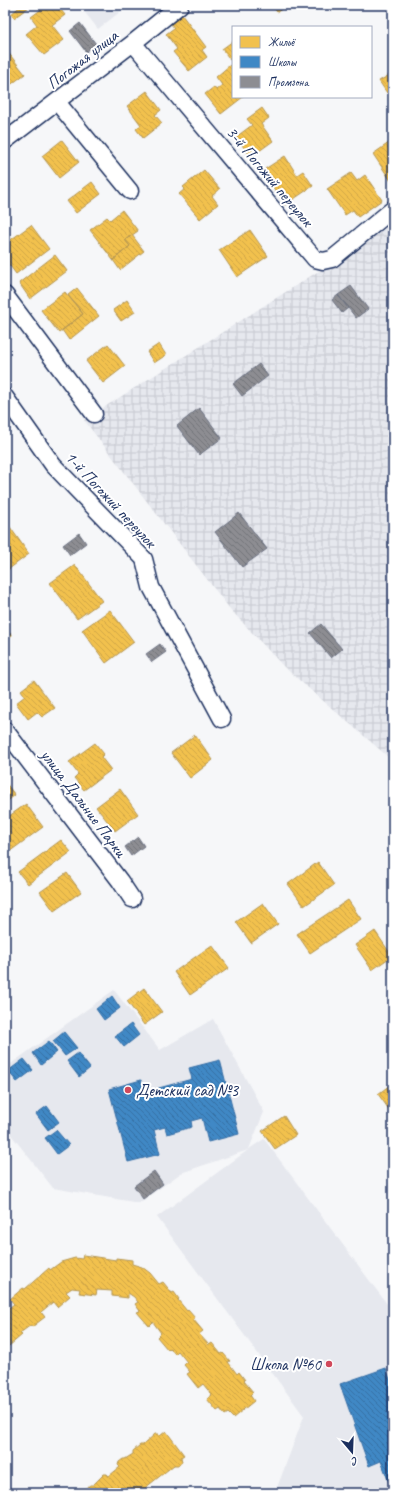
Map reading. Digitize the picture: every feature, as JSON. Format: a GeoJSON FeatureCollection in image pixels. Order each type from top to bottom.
{"type":"FeatureCollection","features":[{"type":"Feature","properties":{"kind":"street","name":"Погожая улица"},"geometry":{"type":"LineString","coordinates":[[5,141],[134,43],[180,5]]}},
{"type":"Feature","properties":{"kind":"street","name":"3-й Погожий переулок"},"geometry":{"type":"LineString","coordinates":[[134,43],[315,259],[323,261],[332,259],[393,209]]}},
{"type":"Feature","properties":{"kind":"street"},"geometry":{"type":"LineString","coordinates":[[57,102],[130,191]]}},
{"type":"Feature","properties":{"kind":"street"},"geometry":{"type":"LineString","coordinates":[[5,295],[94,414]]}},
{"type":"Feature","properties":{"kind":"street","name":"1-й Погожий переулок"},"geometry":{"type":"LineString","coordinates":[[5,397],[53,464],[144,558],[151,587],[222,719]]}},
{"type":"Feature","properties":{"kind":"street","name":"улица Дальние Парки"},"geometry":{"type":"LineString","coordinates":[[5,730],[120,881],[132,899]]}},
{"type":"Feature","properties":{"kind":"shaded area"},"geometry":{"type":"Polygon","coordinates":[[[79,5],[129,5],[98,29],[79,5]]]}},
{"type":"Feature","properties":{"kind":"shaded area"},"geometry":{"type":"Polygon","coordinates":[[[388,227],[393,236],[393,761],[284,667],[230,609],[84,420],[388,227]]]}},
{"type":"Feature","properties":{"kind":"shaded area"},"geometry":{"type":"Polygon","coordinates":[[[114,990],[160,1050],[213,1019],[264,1112],[249,1149],[264,1139],[393,1312],[393,1493],[275,1493],[304,1416],[157,1217],[248,1150],[181,1173],[139,1203],[53,1188],[5,1127],[5,1068],[114,990]]]}},
{"type":"Feature","properties":{"kind":"building: Жильё"},"geometry":{"type":"Polygon","coordinates":[[[22,5],[27,5],[29,7],[14,18],[11,14],[22,5]]]}},
{"type":"Feature","properties":{"kind":"building: Жильё"},"geometry":{"type":"Polygon","coordinates":[[[47,5],[57,5],[65,15],[52,25],[64,40],[44,55],[26,34],[37,25],[31,17],[47,5]]]}},
{"type":"Feature","properties":{"kind":"building: Жильё"},"geometry":{"type":"Polygon","coordinates":[[[272,5],[288,5],[277,12],[272,5]]]}},
{"type":"Feature","properties":{"kind":"building: Жильё"},"geometry":{"type":"Polygon","coordinates":[[[182,15],[206,47],[202,50],[207,57],[189,71],[173,52],[177,49],[166,34],[174,28],[171,24],[182,15]]]}},
{"type":"Feature","properties":{"kind":"building: Жильё"},"geometry":{"type":"Polygon","coordinates":[[[232,42],[232,62],[222,49],[232,42]]]}},
{"type":"Feature","properties":{"kind":"building: Жильё"},"geometry":{"type":"Polygon","coordinates":[[[7,51],[25,74],[5,89],[5,53],[7,51]]]}},
{"type":"Feature","properties":{"kind":"building: Жильё"},"geometry":{"type":"Polygon","coordinates":[[[230,65],[232,68],[232,98],[242,98],[221,114],[205,94],[214,87],[216,90],[222,85],[216,77],[230,65]]]}},
{"type":"Feature","properties":{"kind":"building: Жильё"},"geometry":{"type":"Polygon","coordinates":[[[393,73],[393,90],[387,93],[379,81],[393,73]]]}},
{"type":"Feature","properties":{"kind":"building: Жильё"},"geometry":{"type":"Polygon","coordinates":[[[147,91],[161,110],[155,115],[162,123],[143,138],[136,129],[141,125],[127,106],[147,91]]]}},
{"type":"Feature","properties":{"kind":"building: Жильё"},"geometry":{"type":"Polygon","coordinates":[[[262,108],[269,118],[261,124],[273,141],[251,157],[236,137],[252,125],[247,119],[262,108]]]}},
{"type":"Feature","properties":{"kind":"building: Жильё"},"geometry":{"type":"Polygon","coordinates":[[[62,140],[79,162],[59,178],[42,156],[62,140]]]}},
{"type":"Feature","properties":{"kind":"building: Жильё"},"geometry":{"type":"Polygon","coordinates":[[[393,140],[393,184],[373,154],[393,140]]]}},
{"type":"Feature","properties":{"kind":"building: Жильё"},"geometry":{"type":"Polygon","coordinates":[[[285,156],[297,175],[303,171],[313,186],[285,205],[262,171],[285,156]]]}},
{"type":"Feature","properties":{"kind":"building: Жильё"},"geometry":{"type":"Polygon","coordinates":[[[204,170],[220,189],[212,196],[218,204],[200,219],[179,194],[185,189],[183,187],[204,170]]]}},
{"type":"Feature","properties":{"kind":"building: Жильё"},"geometry":{"type":"Polygon","coordinates":[[[351,173],[357,181],[365,175],[382,200],[358,217],[353,210],[345,215],[327,189],[351,173]]]}},
{"type":"Feature","properties":{"kind":"building: Жильё"},"geometry":{"type":"Polygon","coordinates":[[[92,182],[101,194],[76,213],[67,201],[92,182]]]}},
{"type":"Feature","properties":{"kind":"building: Жильё"},"geometry":{"type":"Polygon","coordinates":[[[122,210],[138,231],[125,240],[130,246],[113,260],[90,230],[107,217],[110,220],[122,210]]]}},
{"type":"Feature","properties":{"kind":"building: Жильё"},"geometry":{"type":"Polygon","coordinates":[[[31,225],[49,249],[16,274],[5,259],[5,244],[31,225]]]}},
{"type":"Feature","properties":{"kind":"building: Жильё"},"geometry":{"type":"Polygon","coordinates":[[[250,230],[268,256],[237,277],[219,250],[250,230]]]}},
{"type":"Feature","properties":{"kind":"building: Жильё"},"geometry":{"type":"Polygon","coordinates":[[[132,235],[144,251],[120,270],[113,260],[130,246],[125,240],[132,235]]]}},
{"type":"Feature","properties":{"kind":"building: Жильё"},"geometry":{"type":"Polygon","coordinates":[[[55,255],[67,271],[30,299],[19,283],[55,255]]]}},
{"type":"Feature","properties":{"kind":"building: Жильё"},"geometry":{"type":"Polygon","coordinates":[[[77,288],[99,316],[69,340],[62,330],[83,314],[68,295],[77,288]]]}},
{"type":"Feature","properties":{"kind":"building: Жильё"},"geometry":{"type":"Polygon","coordinates":[[[65,292],[83,314],[59,333],[41,310],[65,292]]]}},
{"type":"Feature","properties":{"kind":"building: Жильё"},"geometry":{"type":"Polygon","coordinates":[[[127,300],[135,312],[121,321],[113,310],[127,300]]]}},
{"type":"Feature","properties":{"kind":"building: Жильё"},"geometry":{"type":"Polygon","coordinates":[[[108,344],[125,366],[103,383],[86,361],[108,344]]]}},
{"type":"Feature","properties":{"kind":"building: Жильё"},"geometry":{"type":"Polygon","coordinates":[[[159,344],[166,355],[154,363],[147,352],[159,344]]]}},
{"type":"Feature","properties":{"kind":"building: Жильё"},"geometry":{"type":"Polygon","coordinates":[[[5,520],[29,554],[5,572],[5,520]]]}},
{"type":"Feature","properties":{"kind":"building: Жильё"},"geometry":{"type":"Polygon","coordinates":[[[75,565],[102,601],[77,619],[50,583],[75,565]]]}},
{"type":"Feature","properties":{"kind":"building: Жильё"},"geometry":{"type":"Polygon","coordinates":[[[110,610],[134,642],[106,663],[82,630],[110,610]]]}},
{"type":"Feature","properties":{"kind":"building: Жильё"},"geometry":{"type":"Polygon","coordinates":[[[5,627],[12,636],[5,641],[5,627]]]}},
{"type":"Feature","properties":{"kind":"building: Жильё"},"geometry":{"type":"Polygon","coordinates":[[[34,680],[55,708],[42,717],[37,712],[28,719],[16,703],[25,696],[21,690],[34,680]]]}},
{"type":"Feature","properties":{"kind":"building: Жильё"},"geometry":{"type":"Polygon","coordinates":[[[195,735],[213,760],[190,778],[171,753],[195,735]]]}},
{"type":"Feature","properties":{"kind":"building: Жильё"},"geometry":{"type":"Polygon","coordinates":[[[95,743],[104,754],[101,757],[111,770],[84,790],[74,778],[78,774],[69,762],[95,743]]]}},
{"type":"Feature","properties":{"kind":"building: Жильё"},"geometry":{"type":"Polygon","coordinates":[[[5,782],[15,795],[5,803],[5,782]]]}},
{"type":"Feature","properties":{"kind":"building: Жильё"},"geometry":{"type":"Polygon","coordinates":[[[120,789],[138,814],[115,831],[96,807],[120,789]]]}},
{"type":"Feature","properties":{"kind":"building: Жильё"},"geometry":{"type":"Polygon","coordinates":[[[26,804],[43,827],[9,852],[5,847],[5,819],[26,804]]]}},
{"type":"Feature","properties":{"kind":"building: Жильё"},"geometry":{"type":"Polygon","coordinates":[[[61,840],[71,852],[28,884],[18,872],[61,840]]]}},
{"type":"Feature","properties":{"kind":"building: Жильё"},"geometry":{"type":"Polygon","coordinates":[[[318,862],[334,885],[304,906],[288,884],[318,862]]]}},
{"type":"Feature","properties":{"kind":"building: Жильё"},"geometry":{"type":"Polygon","coordinates":[[[67,873],[81,892],[54,911],[40,892],[67,873]]]}},
{"type":"Feature","properties":{"kind":"building: Жильё"},"geometry":{"type":"Polygon","coordinates":[[[348,900],[361,919],[310,953],[297,934],[348,900]]]}},
{"type":"Feature","properties":{"kind":"building: Жильё"},"geometry":{"type":"Polygon","coordinates":[[[263,903],[278,924],[251,943],[236,922],[263,903]]]}},
{"type":"Feature","properties":{"kind":"building: Жильё"},"geometry":{"type":"Polygon","coordinates":[[[375,931],[392,956],[372,970],[355,945],[375,931]]]}},
{"type":"Feature","properties":{"kind":"building: Жильё"},"geometry":{"type":"Polygon","coordinates":[[[212,945],[229,968],[190,995],[174,972],[212,945]]]}},
{"type":"Feature","properties":{"kind":"building: Жильё"},"geometry":{"type":"Polygon","coordinates":[[[144,988],[162,1012],[144,1025],[127,1001],[144,988]]]}},
{"type":"Feature","properties":{"kind":"building: Жильё"},"geometry":{"type":"Polygon","coordinates":[[[390,1085],[393,1090],[393,1115],[378,1094],[390,1085]]]}},
{"type":"Feature","properties":{"kind":"building: Жильё"},"geometry":{"type":"Polygon","coordinates":[[[284,1116],[296,1135],[275,1149],[262,1131],[284,1116]]]}},
{"type":"Feature","properties":{"kind":"building: Жильё"},"geometry":{"type":"Polygon","coordinates":[[[83,1255],[116,1260],[116,1258],[132,1260],[132,1264],[142,1267],[150,1273],[159,1284],[163,1282],[172,1293],[174,1292],[179,1299],[178,1300],[195,1318],[193,1319],[203,1331],[199,1334],[209,1345],[212,1343],[221,1354],[223,1353],[230,1361],[228,1362],[237,1374],[239,1372],[253,1392],[250,1395],[254,1401],[233,1418],[228,1413],[225,1415],[220,1409],[217,1411],[207,1399],[212,1395],[203,1384],[198,1388],[187,1374],[190,1372],[184,1365],[187,1362],[178,1351],[175,1354],[170,1348],[168,1350],[157,1337],[161,1333],[153,1322],[149,1326],[137,1312],[140,1311],[135,1304],[138,1302],[128,1293],[128,1298],[112,1296],[112,1291],[97,1290],[96,1295],[79,1293],[80,1289],[72,1288],[66,1292],[70,1296],[57,1307],[53,1302],[41,1312],[45,1317],[32,1327],[31,1325],[20,1333],[22,1335],[9,1346],[5,1342],[5,1311],[14,1304],[10,1299],[23,1288],[25,1289],[49,1268],[50,1270],[61,1262],[75,1258],[82,1259],[83,1255]]]}},
{"type":"Feature","properties":{"kind":"building: Жильё"},"geometry":{"type":"Polygon","coordinates":[[[166,1431],[184,1455],[181,1457],[182,1462],[178,1465],[174,1465],[145,1488],[145,1492],[82,1493],[82,1491],[90,1485],[93,1485],[104,1474],[109,1476],[120,1467],[118,1465],[119,1462],[133,1454],[133,1451],[140,1445],[143,1445],[155,1434],[160,1436],[166,1431]]]}},
{"type":"Feature","properties":{"kind":"building: Школы"},"geometry":{"type":"Polygon","coordinates":[[[112,996],[120,1008],[104,1020],[96,1009],[112,996]]]}},
{"type":"Feature","properties":{"kind":"building: Школы"},"geometry":{"type":"Polygon","coordinates":[[[131,1024],[139,1035],[124,1047],[115,1036],[131,1024]]]}},
{"type":"Feature","properties":{"kind":"building: Школы"},"geometry":{"type":"Polygon","coordinates":[[[64,1032],[77,1048],[65,1056],[53,1041],[64,1032]]]}},
{"type":"Feature","properties":{"kind":"building: Школы"},"geometry":{"type":"Polygon","coordinates":[[[49,1041],[57,1052],[41,1065],[33,1053],[49,1041]]]}},
{"type":"Feature","properties":{"kind":"building: Школы"},"geometry":{"type":"Polygon","coordinates":[[[78,1053],[90,1068],[79,1077],[67,1061],[78,1053]]]}},
{"type":"Feature","properties":{"kind":"building: Школы"},"geometry":{"type":"Polygon","coordinates":[[[24,1059],[33,1070],[17,1082],[8,1071],[24,1059]]]}},
{"type":"Feature","properties":{"kind":"building: Школы"},"geometry":{"type":"Polygon","coordinates":[[[220,1060],[239,1134],[208,1142],[202,1118],[191,1121],[192,1127],[167,1134],[165,1127],[154,1130],[160,1154],[128,1162],[109,1089],[141,1080],[144,1092],[192,1079],[189,1068],[220,1060]]]}},
{"type":"Feature","properties":{"kind":"building: Школы"},"geometry":{"type":"Polygon","coordinates":[[[47,1106],[59,1122],[48,1130],[36,1114],[47,1106]]]}},
{"type":"Feature","properties":{"kind":"building: Школы"},"geometry":{"type":"Polygon","coordinates":[[[56,1130],[69,1145],[57,1154],[45,1138],[56,1130]]]}},
{"type":"Feature","properties":{"kind":"building: Школы"},"geometry":{"type":"Polygon","coordinates":[[[386,1368],[393,1388],[393,1493],[381,1461],[369,1466],[340,1384],[386,1368]]]}},
{"type":"Feature","properties":{"kind":"building: Промзона"},"geometry":{"type":"Polygon","coordinates":[[[80,23],[96,44],[86,52],[70,31],[80,23]]]}},
{"type":"Feature","properties":{"kind":"building: Промзона"},"geometry":{"type":"Polygon","coordinates":[[[351,286],[368,309],[356,318],[338,295],[351,286]]]}},
{"type":"Feature","properties":{"kind":"building: Промзона"},"geometry":{"type":"Polygon","coordinates":[[[338,295],[348,308],[342,313],[332,300],[338,295]]]}},
{"type":"Feature","properties":{"kind":"building: Промзона"},"geometry":{"type":"Polygon","coordinates":[[[259,364],[268,376],[242,396],[233,384],[259,364]]]}},
{"type":"Feature","properties":{"kind":"building: Промзона"},"geometry":{"type":"Polygon","coordinates":[[[199,408],[222,438],[199,455],[177,426],[199,408]]]}},
{"type":"Feature","properties":{"kind":"building: Промзона"},"geometry":{"type":"Polygon","coordinates":[[[239,513],[267,549],[242,567],[215,532],[239,513]]]}},
{"type":"Feature","properties":{"kind":"building: Промзона"},"geometry":{"type":"Polygon","coordinates":[[[79,533],[86,543],[70,555],[63,545],[79,533]]]}},
{"type":"Feature","properties":{"kind":"building: Промзона"},"geometry":{"type":"Polygon","coordinates":[[[321,624],[342,649],[331,658],[310,633],[321,624]]]}},
{"type":"Feature","properties":{"kind":"building: Промзона"},"geometry":{"type":"Polygon","coordinates":[[[160,644],[166,652],[152,662],[146,654],[160,644]]]}},
{"type":"Feature","properties":{"kind":"building: Промзона"},"geometry":{"type":"Polygon","coordinates":[[[138,837],[144,846],[131,856],[125,847],[138,837]]]}},
{"type":"Feature","properties":{"kind":"building: Промзона"},"geometry":{"type":"Polygon","coordinates":[[[154,1171],[163,1184],[143,1199],[134,1186],[154,1171]]]}},
{"type":"Feature","properties":{"kind":"place","name":"Детский сад №3"},"geometry":{"type":"Point","coordinates":[128,1090]}},
{"type":"Feature","properties":{"kind":"place","name":"Школа №60"},"geometry":{"type":"Point","coordinates":[329,1364]}}]}
